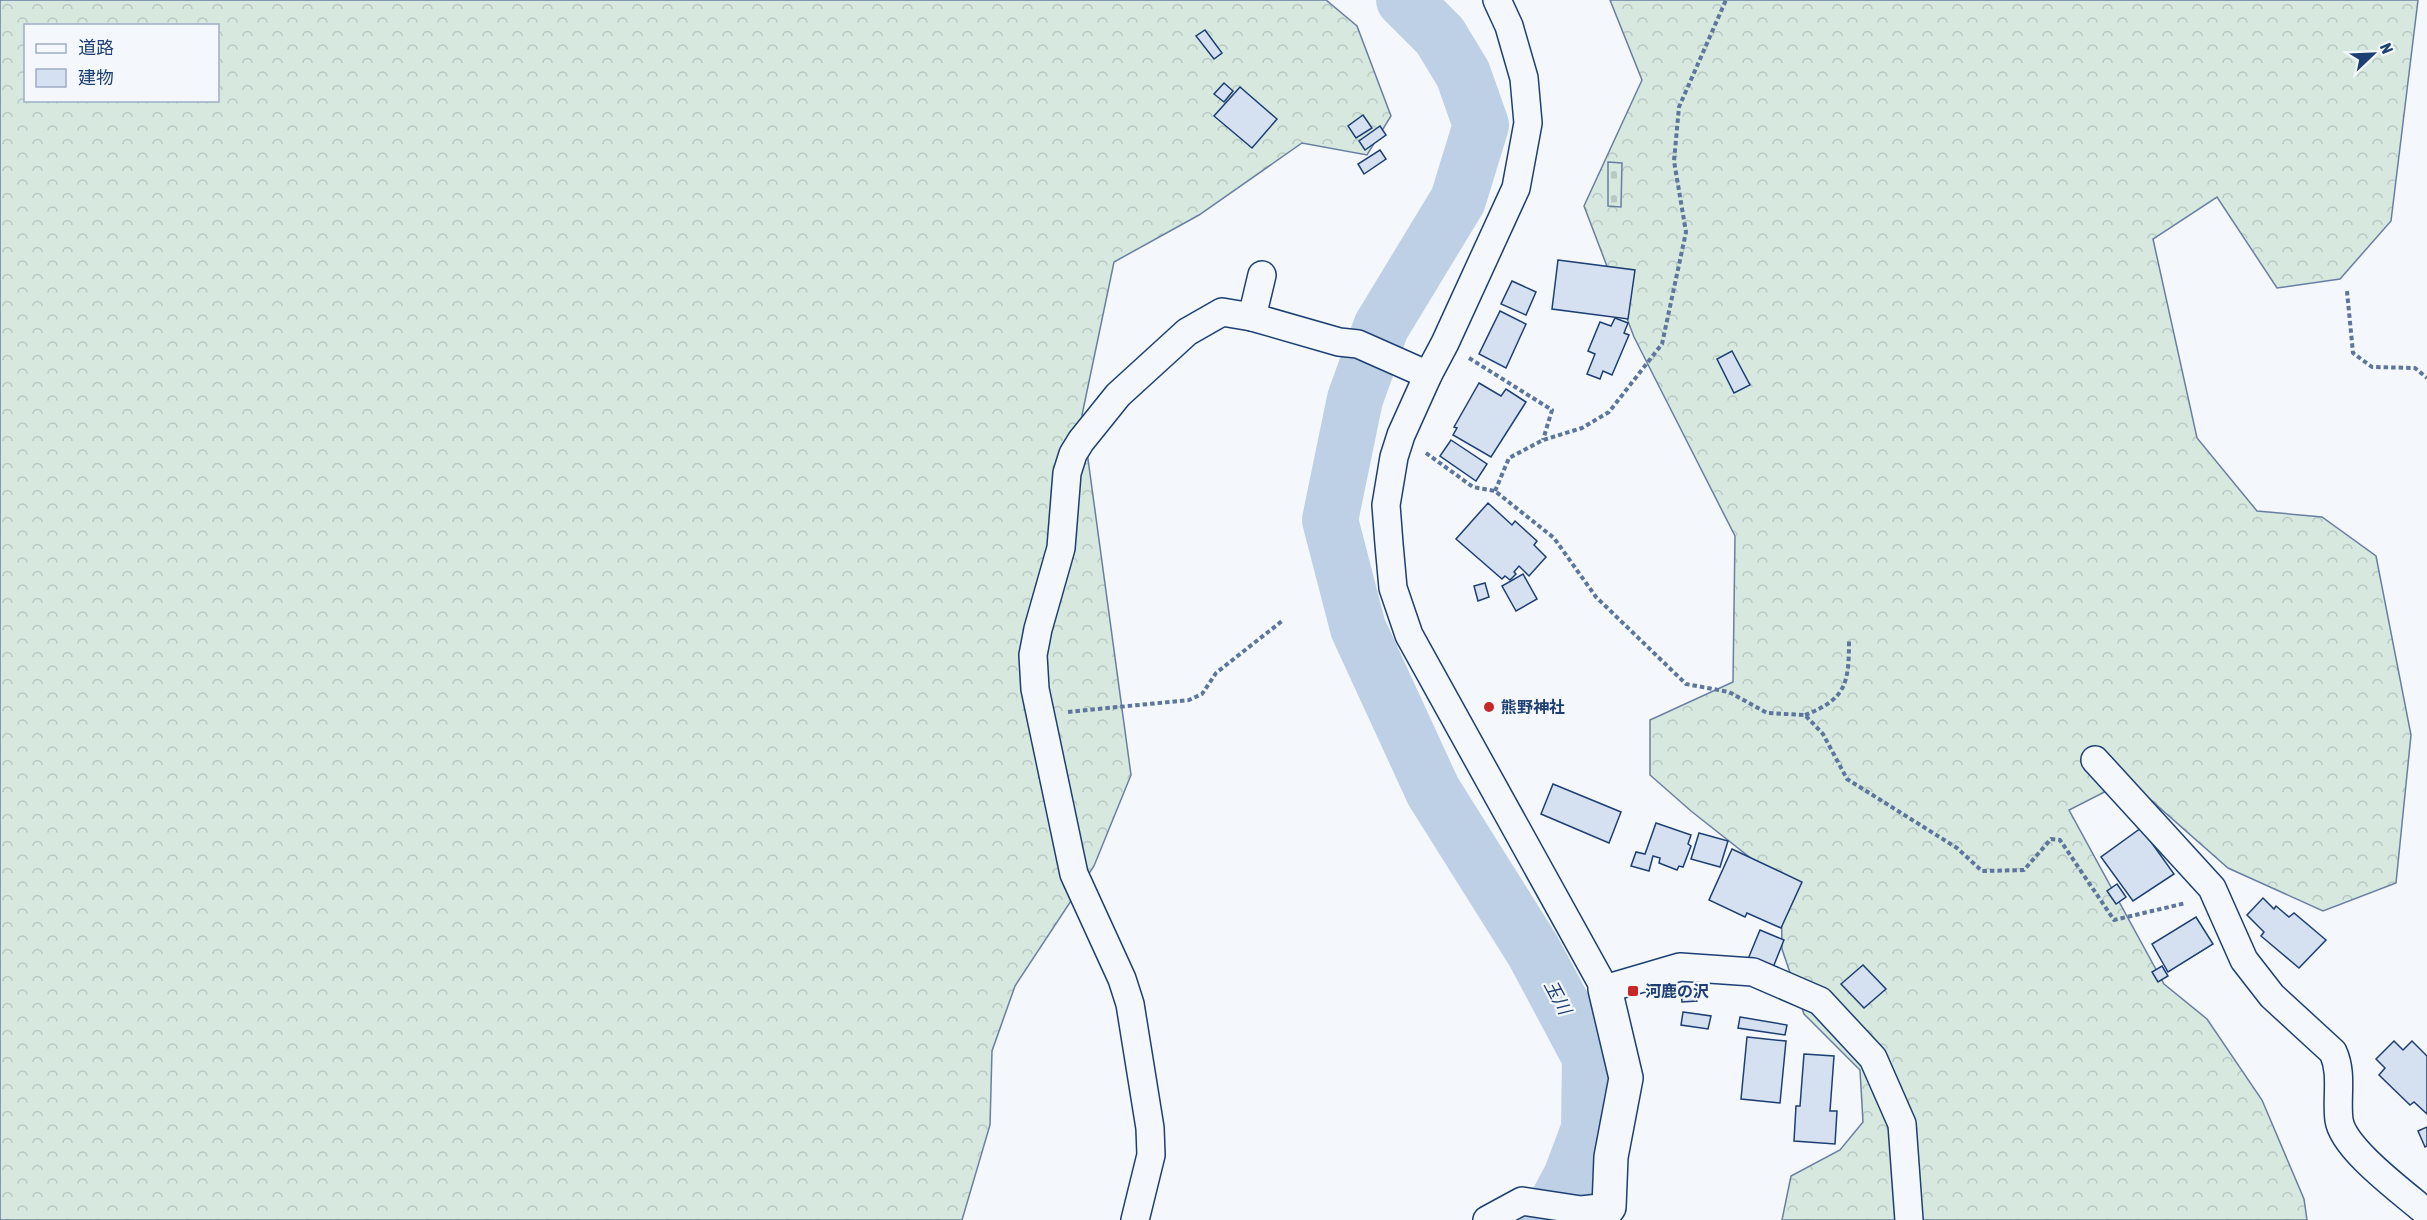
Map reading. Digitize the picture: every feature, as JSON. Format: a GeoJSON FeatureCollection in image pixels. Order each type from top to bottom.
{"type":"FeatureCollection","features":[{"type":"Feature","properties":{"kind":"street"},"geometry":{"type":"LineString","coordinates":[[1487,1220],[1522,1201],[1596,1212],[1611,1157],[1626,1078],[1605,989],[1408,635],[1394,588],[1386,505],[1394,457],[1401,435],[1428,375],[1516,188],[1528,123],[1524,78],[1509,26],[1497,0]]}},
{"type":"Feature","properties":{"kind":"street"},"geometry":{"type":"LineString","coordinates":[[1252,317],[1262,275]]}},
{"type":"Feature","properties":{"kind":"street"},"geometry":{"type":"LineString","coordinates":[[1135,1220],[1151,1155],[1150,1128],[1130,1004],[1122,979],[1074,874],[1035,688],[1034,655],[1038,629],[1061,548],[1067,473],[1073,454],[1080,441],[1118,395],[1186,332],[1222,312],[1252,317],[1339,342],[1358,344],[1428,375]]}},
{"type":"Feature","properties":{"kind":"street"},"geometry":{"type":"LineString","coordinates":[[2095,760],[2212,888],[2244,960],[2272,996],[2333,1052],[2338,1064],[2339,1123],[2354,1149],[2427,1213]]}},
{"type":"Feature","properties":{"kind":"street"},"geometry":{"type":"LineString","coordinates":[[1605,989],[1680,967],[1753,972],[1820,1001],[1873,1058],[1902,1124],[1910,1220]]}},
{"type":"Feature","properties":{"kind":"path"},"geometry":{"type":"LineString","coordinates":[[1495,491],[1509,458],[1543,440],[1582,428],[1609,412],[1662,344],[1686,232],[1674,161],[1679,107],[1726,0]]}},
{"type":"Feature","properties":{"kind":"path"},"geometry":{"type":"LineString","coordinates":[[2347,291],[2353,353],[2372,367],[2415,368],[2427,378]]}},
{"type":"Feature","properties":{"kind":"path"},"geometry":{"type":"LineString","coordinates":[[1445,343],[1552,410],[1543,440]]}},
{"type":"Feature","properties":{"kind":"path"},"geometry":{"type":"LineString","coordinates":[[1401,435],[1473,487],[1495,491],[1554,538],[1596,597],[1686,684],[1729,692],[1767,713],[1805,715],[1827,707],[1844,688],[1849,664],[1849,639]]}},
{"type":"Feature","properties":{"kind":"path"},"geometry":{"type":"LineString","coordinates":[[1040,714],[1189,700],[1202,694],[1216,673],[1282,621]]}},
{"type":"Feature","properties":{"kind":"path"},"geometry":{"type":"LineString","coordinates":[[1805,715],[1823,734],[1847,779],[1958,848],[1982,872],[2024,870],[2051,839],[2060,840],[2114,920],[2215,896]]}},
{"type":"Feature","properties":{"kind":"green space"},"geometry":{"type":"Polygon","coordinates":[[[0,0],[1326,0],[1357,26],[1391,116],[1367,155],[1302,143],[1199,215],[1114,262],[1082,415],[1131,775],[1094,866],[1015,986],[992,1051],[990,1125],[962,1220],[0,1220],[0,0]]]}},
{"type":"Feature","properties":{"kind":"green space"},"geometry":{"type":"Polygon","coordinates":[[[1610,0],[2418,0],[2391,221],[2340,279],[2277,288],[2217,197],[2153,239],[2197,438],[2257,511],[2322,517],[2376,556],[2411,735],[2396,883],[2323,911],[2228,868],[2128,780],[2069,810],[2164,984],[2207,1019],[2262,1100],[2304,1199],[2307,1220],[1782,1220],[1791,1176],[1840,1150],[1863,1122],[1860,1070],[1804,1014],[1782,949],[1781,882],[1691,811],[1650,775],[1650,720],[1733,682],[1735,536],[1634,337],[1584,206],[1642,80],[1610,0]]]}},
{"type":"Feature","properties":{"kind":"green space"},"geometry":{"type":"Polygon","coordinates":[[[1608,162],[1622,163],[1621,207],[1608,206],[1608,162]]]}},
{"type":"Feature","properties":{"kind":"building"},"geometry":{"type":"Polygon","coordinates":[[[1205,30],[1222,53],[1214,59],[1196,36],[1205,30]]]}},
{"type":"Feature","properties":{"kind":"building"},"geometry":{"type":"Polygon","coordinates":[[[1224,83],[1233,91],[1224,102],[1214,94],[1224,83]]]}},
{"type":"Feature","properties":{"kind":"building"},"geometry":{"type":"Polygon","coordinates":[[[1240,87],[1277,119],[1252,148],[1214,116],[1240,87]]]}},
{"type":"Feature","properties":{"kind":"building"},"geometry":{"type":"Polygon","coordinates":[[[1363,115],[1372,128],[1356,138],[1348,126],[1363,115]]]}},
{"type":"Feature","properties":{"kind":"building"},"geometry":{"type":"Polygon","coordinates":[[[1380,126],[1386,135],[1365,150],[1359,141],[1380,126]]]}},
{"type":"Feature","properties":{"kind":"building"},"geometry":{"type":"Polygon","coordinates":[[[1380,150],[1386,159],[1364,174],[1358,164],[1380,150]]]}},
{"type":"Feature","properties":{"kind":"building"},"geometry":{"type":"Polygon","coordinates":[[[1558,260],[1635,270],[1628,319],[1552,309],[1558,260]]]}},
{"type":"Feature","properties":{"kind":"building"},"geometry":{"type":"Polygon","coordinates":[[[1512,281],[1536,292],[1526,315],[1501,304],[1512,281]]]}},
{"type":"Feature","properties":{"kind":"building"},"geometry":{"type":"Polygon","coordinates":[[[1500,311],[1526,324],[1506,368],[1479,354],[1500,311]]]}},
{"type":"Feature","properties":{"kind":"building"},"geometry":{"type":"Polygon","coordinates":[[[1615,318],[1628,323],[1624,333],[1629,335],[1612,375],[1603,371],[1600,379],[1587,374],[1595,354],[1588,351],[1600,322],[1611,326],[1615,318]]]}},
{"type":"Feature","properties":{"kind":"building"},"geometry":{"type":"Polygon","coordinates":[[[1732,351],[1750,385],[1734,393],[1717,359],[1732,351]]]}},
{"type":"Feature","properties":{"kind":"building"},"geometry":{"type":"Polygon","coordinates":[[[1479,383],[1501,396],[1506,389],[1526,402],[1491,457],[1453,435],[1457,428],[1454,427],[1479,383]]]}},
{"type":"Feature","properties":{"kind":"building"},"geometry":{"type":"Polygon","coordinates":[[[1451,440],[1487,464],[1476,481],[1440,456],[1451,440]]]}},
{"type":"Feature","properties":{"kind":"building"},"geometry":{"type":"Polygon","coordinates":[[[1488,503],[1512,525],[1515,521],[1537,541],[1534,545],[1546,557],[1529,576],[1519,566],[1514,572],[1516,574],[1510,580],[1505,576],[1502,579],[1456,539],[1488,503]]]}},
{"type":"Feature","properties":{"kind":"building"},"geometry":{"type":"Polygon","coordinates":[[[1523,574],[1537,599],[1516,611],[1502,586],[1523,574]]]}},
{"type":"Feature","properties":{"kind":"building"},"geometry":{"type":"Polygon","coordinates":[[[1485,583],[1489,597],[1478,601],[1474,586],[1485,583]]]}},
{"type":"Feature","properties":{"kind":"building"},"geometry":{"type":"Polygon","coordinates":[[[1553,784],[1621,812],[1609,843],[1541,814],[1553,784]]]}},
{"type":"Feature","properties":{"kind":"building"},"geometry":{"type":"Polygon","coordinates":[[[1656,823],[1691,835],[1688,844],[1691,846],[1683,867],[1679,866],[1677,870],[1659,863],[1660,858],[1653,856],[1649,871],[1631,866],[1636,852],[1645,854],[1656,823]]]}},
{"type":"Feature","properties":{"kind":"building"},"geometry":{"type":"Polygon","coordinates":[[[2141,828],[2174,874],[2133,901],[2101,857],[2141,828]]]}},
{"type":"Feature","properties":{"kind":"building"},"geometry":{"type":"Polygon","coordinates":[[[1699,833],[1728,841],[1720,867],[1691,859],[1699,833]]]}},
{"type":"Feature","properties":{"kind":"building"},"geometry":{"type":"Polygon","coordinates":[[[1732,849],[1802,882],[1781,928],[1747,913],[1745,917],[1709,900],[1732,849]]]}},
{"type":"Feature","properties":{"kind":"building"},"geometry":{"type":"Polygon","coordinates":[[[2117,884],[2126,897],[2116,904],[2107,891],[2117,884]]]}},
{"type":"Feature","properties":{"kind":"building"},"geometry":{"type":"Polygon","coordinates":[[[2263,898],[2274,909],[2276,906],[2289,917],[2294,913],[2326,940],[2299,968],[2261,936],[2264,932],[2247,915],[2263,898]]]}},
{"type":"Feature","properties":{"kind":"building"},"geometry":{"type":"Polygon","coordinates":[[[2196,917],[2213,944],[2168,972],[2152,944],[2196,917]]]}},
{"type":"Feature","properties":{"kind":"building"},"geometry":{"type":"Polygon","coordinates":[[[1760,930],[1784,940],[1772,970],[1748,959],[1760,930]]]}},
{"type":"Feature","properties":{"kind":"building"},"geometry":{"type":"Polygon","coordinates":[[[1863,965],[1886,989],[1864,1008],[1841,984],[1863,965]]]}},
{"type":"Feature","properties":{"kind":"building"},"geometry":{"type":"Polygon","coordinates":[[[2162,966],[2168,976],[2158,982],[2152,972],[2162,966]]]}},
{"type":"Feature","properties":{"kind":"building"},"geometry":{"type":"Polygon","coordinates":[[[1696,988],[1697,1001],[1682,1002],[1681,990],[1696,988]]]}},
{"type":"Feature","properties":{"kind":"building"},"geometry":{"type":"Polygon","coordinates":[[[1683,1012],[1711,1016],[1708,1029],[1681,1025],[1683,1012]]]}},
{"type":"Feature","properties":{"kind":"building"},"geometry":{"type":"Polygon","coordinates":[[[1740,1017],[1787,1025],[1785,1035],[1738,1028],[1740,1017]]]}},
{"type":"Feature","properties":{"kind":"building"},"geometry":{"type":"Polygon","coordinates":[[[1747,1037],[1786,1041],[1780,1103],[1741,1099],[1747,1037]]]}},
{"type":"Feature","properties":{"kind":"building"},"geometry":{"type":"Polygon","coordinates":[[[2394,1041],[2403,1050],[2412,1041],[2427,1056],[2427,1114],[2414,1102],[2410,1105],[2379,1075],[2385,1068],[2376,1059],[2394,1041]]]}},
{"type":"Feature","properties":{"kind":"building"},"geometry":{"type":"Polygon","coordinates":[[[1804,1054],[1834,1056],[1830,1111],[1837,1111],[1835,1144],[1794,1141],[1796,1106],[1800,1106],[1804,1054]]]}},
{"type":"Feature","properties":{"kind":"building"},"geometry":{"type":"Polygon","coordinates":[[[2427,1127],[2427,1146],[2425,1147],[2418,1131],[2427,1127]]]}},
{"type":"Feature","properties":{"kind":"waterway","name":"玉川"},"geometry":{"type":"LineString","coordinates":[[1404,0],[1440,36],[1463,74],[1481,125],[1458,200],[1381,327],[1355,399],[1330,520],[1358,628],[1433,791],[1534,952],[1590,1057],[1589,1129],[1571,1177],[1548,1220]]}},
{"type":"Feature","properties":{"kind":"place","name":"熊野神社"},"geometry":{"type":"Point","coordinates":[1489,707]}},
{"type":"Feature","properties":{"kind":"place","name":"河鹿の沢"},"geometry":{"type":"Point","coordinates":[1633,991]}}]}
